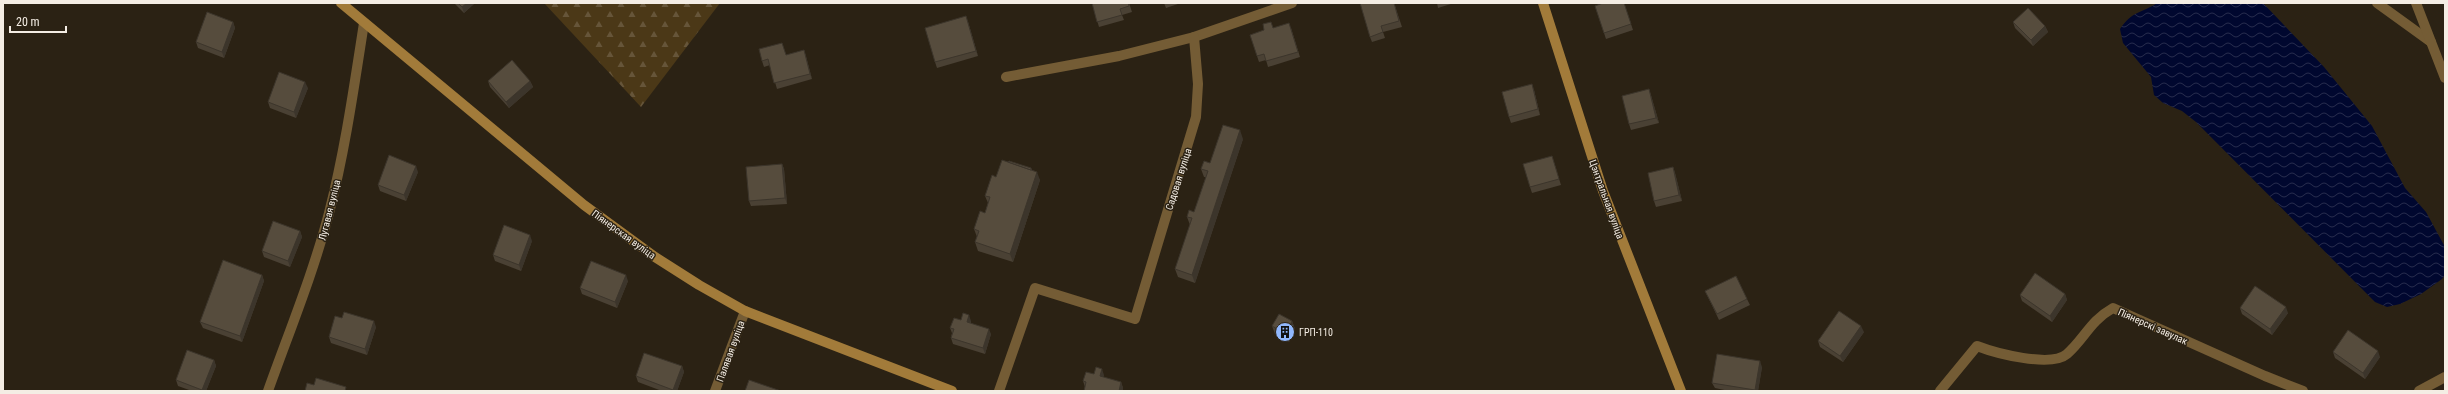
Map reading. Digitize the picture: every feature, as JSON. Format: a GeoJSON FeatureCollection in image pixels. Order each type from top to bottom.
{"type":"FeatureCollection","features":[{"type":"Feature","properties":{"kind":"street","name":"Піянерская вуліца"},"geometry":{"type":"LineString","coordinates":[[341,3],[584,205],[655,258],[698,285],[745,311],[952,391]]}},
{"type":"Feature","properties":{"kind":"street"},"geometry":{"type":"LineString","coordinates":[[1006,77],[1119,56],[1194,37],[1292,3]]}},
{"type":"Feature","properties":{"kind":"street","name":"Цэнтральная вуліца"},"geometry":{"type":"LineString","coordinates":[[1543,3],[1604,191],[1681,391]]}},
{"type":"Feature","properties":{"kind":"street"},"geometry":{"type":"LineString","coordinates":[[2377,3],[2432,42]]}},
{"type":"Feature","properties":{"kind":"street"},"geometry":{"type":"LineString","coordinates":[[2416,3],[2445,78]]}},
{"type":"Feature","properties":{"kind":"street","name":"Лугавая вуліца"},"geometry":{"type":"LineString","coordinates":[[268,391],[319,248],[329,213],[346,134],[364,23]]}},
{"type":"Feature","properties":{"kind":"street","name":"Садовая вуліца"},"geometry":{"type":"LineString","coordinates":[[999,391],[1035,288],[1135,319],[1196,117],[1198,84],[1194,37]]}},
{"type":"Feature","properties":{"kind":"street","name":"Піянерскі завулак"},"geometry":{"type":"LineString","coordinates":[[1940,391],[1977,346],[1998,354],[2026,358],[2051,358],[2066,355],[2099,316],[2113,308],[2265,376],[2303,391]]}},
{"type":"Feature","properties":{"kind":"street","name":"Палявая вуліца"},"geometry":{"type":"LineString","coordinates":[[715,391],[745,311]]}},
{"type":"Feature","properties":{"kind":"street"},"geometry":{"type":"LineString","coordinates":[[2419,391],[2445,377]]}},
{"type":"Feature","properties":{"kind":"green space"},"geometry":{"type":"Polygon","coordinates":[[[544,3],[720,3],[641,107],[544,3]]]}},
{"type":"Feature","properties":{"kind":"water"},"geometry":{"type":"Polygon","coordinates":[[[2157,3],[2263,3],[2324,67],[2372,126],[2405,188],[2426,212],[2445,247],[2445,275],[2442,279],[2421,294],[2400,304],[2387,307],[2375,302],[2196,122],[2182,111],[2163,103],[2154,95],[2151,77],[2123,43],[2120,29],[2133,15],[2157,3]]]}},
{"type":"Feature","properties":{"kind":"building"},"geometry":{"type":"Polygon","coordinates":[[[458,3],[467,3],[462,7],[458,3]]]}},
{"type":"Feature","properties":{"kind":"building"},"geometry":{"type":"Polygon","coordinates":[[[1092,3],[1128,3],[1129,6],[1120,9],[1122,15],[1097,22],[1092,3]]]}},
{"type":"Feature","properties":{"kind":"building"},"geometry":{"type":"Polygon","coordinates":[[[1360,3],[1394,3],[1399,21],[1381,26],[1383,32],[1370,37],[1360,3]]]}},
{"type":"Feature","properties":{"kind":"building"},"geometry":{"type":"Polygon","coordinates":[[[1603,3],[1624,3],[1631,24],[1604,33],[1595,6],[1603,3]]]}},
{"type":"Feature","properties":{"kind":"building"},"geometry":{"type":"Polygon","coordinates":[[[2028,8],[2045,26],[2031,40],[2013,22],[2028,8]]]}},
{"type":"Feature","properties":{"kind":"building"},"geometry":{"type":"Polygon","coordinates":[[[207,12],[233,22],[222,52],[196,42],[207,12]]]}},
{"type":"Feature","properties":{"kind":"building"},"geometry":{"type":"Polygon","coordinates":[[[966,16],[976,51],[935,62],[925,28],[966,16]]]}},
{"type":"Feature","properties":{"kind":"building"},"geometry":{"type":"Polygon","coordinates":[[[1271,22],[1273,28],[1289,23],[1298,52],[1266,61],[1264,54],[1257,56],[1250,35],[1264,30],[1263,24],[1271,22]]]}},
{"type":"Feature","properties":{"kind":"building"},"geometry":{"type":"Polygon","coordinates":[[[782,43],[786,55],[804,50],[810,74],[774,83],[768,59],[762,61],[759,49],[782,43]]]}},
{"type":"Feature","properties":{"kind":"building"},"geometry":{"type":"Polygon","coordinates":[[[512,60],[530,81],[506,102],[488,81],[512,60]]]}},
{"type":"Feature","properties":{"kind":"building"},"geometry":{"type":"Polygon","coordinates":[[[279,72],[305,82],[294,112],[268,102],[279,72]]]}},
{"type":"Feature","properties":{"kind":"building"},"geometry":{"type":"Polygon","coordinates":[[[1532,84],[1538,109],[1509,117],[1502,92],[1532,84]]]}},
{"type":"Feature","properties":{"kind":"building"},"geometry":{"type":"Polygon","coordinates":[[[1649,89],[1656,118],[1629,124],[1622,96],[1649,89]]]}},
{"type":"Feature","properties":{"kind":"building"},"geometry":{"type":"Polygon","coordinates":[[[1223,125],[1240,130],[1192,275],[1175,269],[1192,218],[1187,217],[1189,210],[1194,212],[1208,171],[1201,169],[1204,161],[1210,163],[1223,125]]]}},
{"type":"Feature","properties":{"kind":"building"},"geometry":{"type":"Polygon","coordinates":[[[389,155],[416,166],[404,195],[378,185],[389,155]]]}},
{"type":"Feature","properties":{"kind":"building"},"geometry":{"type":"Polygon","coordinates":[[[1552,156],[1559,179],[1530,187],[1523,164],[1552,156]]]}},
{"type":"Feature","properties":{"kind":"building"},"geometry":{"type":"Polygon","coordinates":[[[1002,160],[1037,172],[1010,254],[975,242],[979,231],[974,229],[980,211],[985,213],[990,197],[985,196],[992,175],[996,177],[1002,160]]]}},
{"type":"Feature","properties":{"kind":"building"},"geometry":{"type":"Polygon","coordinates":[[[1009,161],[1031,168],[1031,170],[1008,162],[1009,161]]]}},
{"type":"Feature","properties":{"kind":"building"},"geometry":{"type":"Polygon","coordinates":[[[782,164],[785,198],[749,201],[746,167],[782,164]]]}},
{"type":"Feature","properties":{"kind":"building"},"geometry":{"type":"Polygon","coordinates":[[[1673,167],[1679,195],[1654,201],[1648,173],[1673,167]]]}},
{"type":"Feature","properties":{"kind":"building"},"geometry":{"type":"Polygon","coordinates":[[[273,221],[300,231],[288,261],[262,251],[273,221]]]}},
{"type":"Feature","properties":{"kind":"building"},"geometry":{"type":"Polygon","coordinates":[[[504,225],[530,235],[519,265],[493,255],[504,225]]]}},
{"type":"Feature","properties":{"kind":"building"},"geometry":{"type":"Polygon","coordinates":[[[223,260],[262,275],[240,336],[200,322],[223,260]]]}},
{"type":"Feature","properties":{"kind":"building"},"geometry":{"type":"Polygon","coordinates":[[[591,261],[626,275],[615,302],[580,288],[591,261]]]}},
{"type":"Feature","properties":{"kind":"building"},"geometry":{"type":"Polygon","coordinates":[[[2035,273],[2065,294],[2050,316],[2020,295],[2035,273]]]}},
{"type":"Feature","properties":{"kind":"building"},"geometry":{"type":"Polygon","coordinates":[[[1736,276],[1747,299],[1717,314],[1705,291],[1736,276]]]}},
{"type":"Feature","properties":{"kind":"building"},"geometry":{"type":"Polygon","coordinates":[[[2255,286],[2286,307],[2270,329],[2240,308],[2255,286]]]}},
{"type":"Feature","properties":{"kind":"building"},"geometry":{"type":"Polygon","coordinates":[[[1839,311],[1861,326],[1840,356],[1818,341],[1839,311]]]}},
{"type":"Feature","properties":{"kind":"building"},"geometry":{"type":"Polygon","coordinates":[[[344,312],[374,321],[365,349],[329,337],[335,316],[342,318],[344,312]]]}},
{"type":"Feature","properties":{"kind":"building"},"geometry":{"type":"Polygon","coordinates":[[[963,313],[969,315],[967,322],[989,329],[983,348],[951,338],[954,329],[950,328],[954,318],[961,320],[963,313]]]}},
{"type":"Feature","properties":{"kind":"building"},"geometry":{"type":"Polygon","coordinates":[[[1279,314],[1292,321],[1286,334],[1272,326],[1279,314]]]}},
{"type":"Feature","properties":{"kind":"building"},"geometry":{"type":"Polygon","coordinates":[[[2348,330],[2378,351],[2363,373],[2333,352],[2348,330]]]}},
{"type":"Feature","properties":{"kind":"building"},"geometry":{"type":"Polygon","coordinates":[[[187,350],[214,360],[202,390],[176,380],[187,350]]]}},
{"type":"Feature","properties":{"kind":"building"},"geometry":{"type":"Polygon","coordinates":[[[644,353],[682,366],[673,390],[636,376],[644,353]]]}},
{"type":"Feature","properties":{"kind":"building"},"geometry":{"type":"Polygon","coordinates":[[[1717,354],[1760,361],[1755,390],[1712,383],[1717,354]]]}},
{"type":"Feature","properties":{"kind":"building"},"geometry":{"type":"Polygon","coordinates":[[[1096,367],[1102,369],[1100,376],[1121,382],[1119,391],[1084,391],[1086,382],[1083,381],[1086,372],[1094,374],[1096,367]]]}},
{"type":"Feature","properties":{"kind":"building"},"geometry":{"type":"Polygon","coordinates":[[[316,378],[346,387],[345,391],[305,391],[307,383],[314,385],[316,378]]]}},
{"type":"Feature","properties":{"kind":"building"},"geometry":{"type":"Polygon","coordinates":[[[749,380],[781,391],[745,391],[749,380]]]}},
{"type":"Feature","properties":{"kind":"place","name":"ГРП-110"},"geometry":{"type":"Point","coordinates":[1285,332]}}]}
